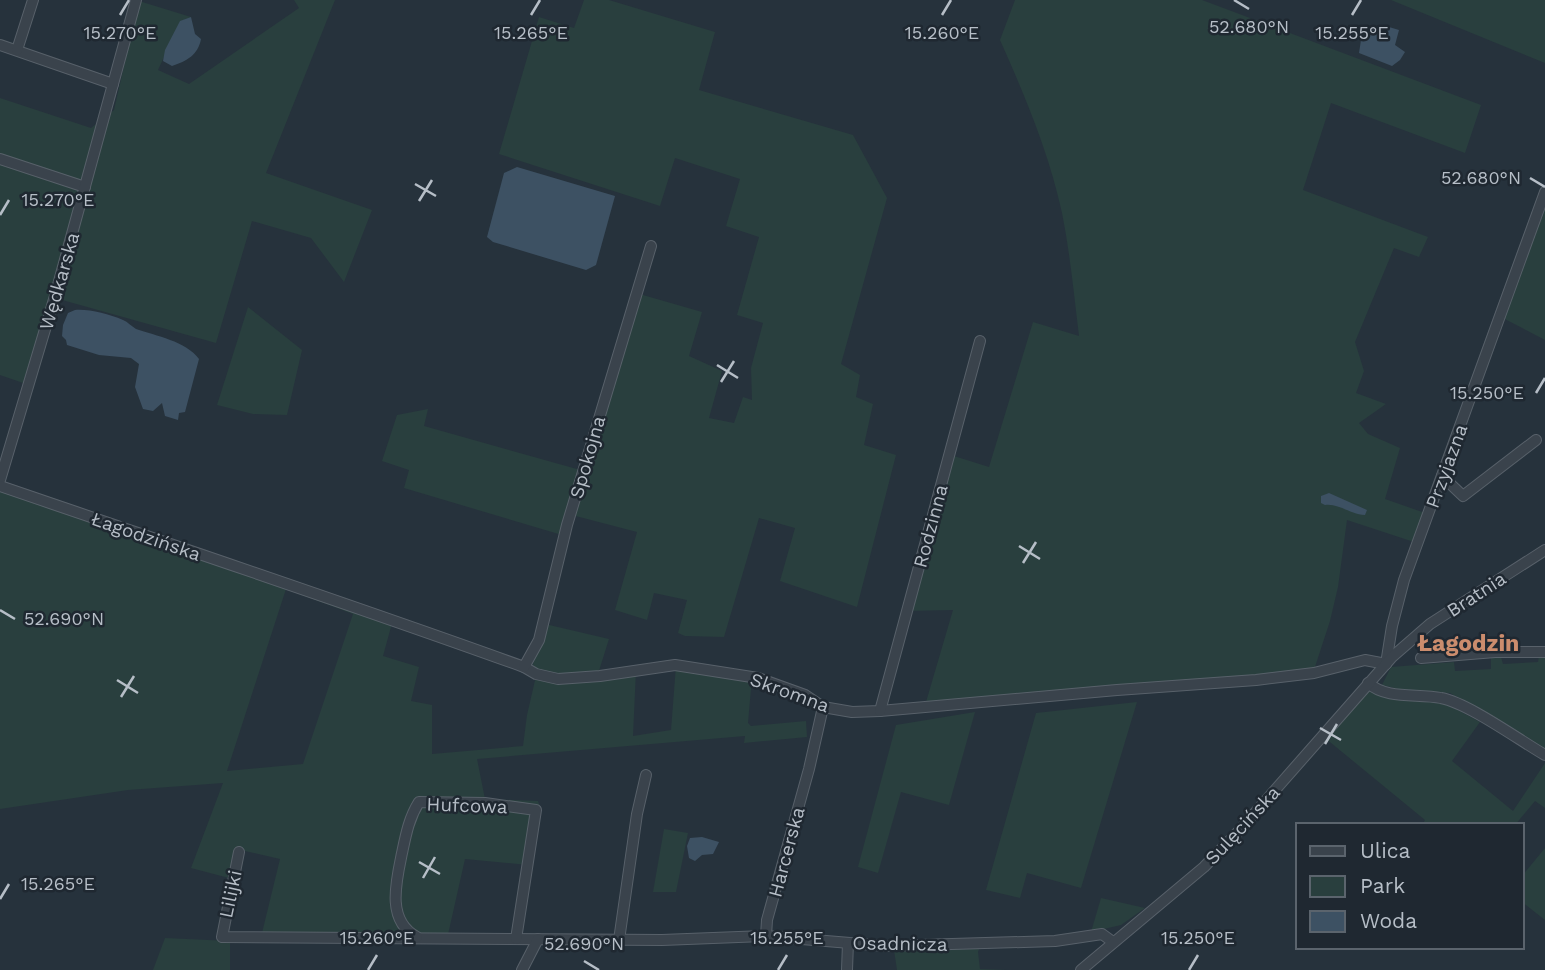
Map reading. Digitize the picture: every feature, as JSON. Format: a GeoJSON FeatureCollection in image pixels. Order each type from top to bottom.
{"type":"FeatureCollection","features":[{"type":"Feature","properties":{"kind":"street"},"geometry":{"type":"LineString","coordinates":[[17,50],[33,0]]}},
{"type":"Feature","properties":{"kind":"street","name":"Wędkarska"},"geometry":{"type":"LineString","coordinates":[[0,480],[52,308],[136,0]]}},
{"type":"Feature","properties":{"kind":"street"},"geometry":{"type":"LineString","coordinates":[[0,45],[113,84]]}},
{"type":"Feature","properties":{"kind":"street"},"geometry":{"type":"LineString","coordinates":[[0,159],[85,187]]}},
{"type":"Feature","properties":{"kind":"street","name":"Przyjazna"},"geometry":{"type":"LineString","coordinates":[[1386,664],[1404,580],[1545,192]]}},
{"type":"Feature","properties":{"kind":"street","name":"Spokojna"},"geometry":{"type":"LineString","coordinates":[[524,667],[539,640],[567,525],[650,246]]}},
{"type":"Feature","properties":{"kind":"street","name":"Rodzinna"},"geometry":{"type":"LineString","coordinates":[[880,711],[980,341]]}},
{"type":"Feature","properties":{"kind":"street"},"geometry":{"type":"LineString","coordinates":[[1442,475],[1462,496],[1536,440]]}},
{"type":"Feature","properties":{"kind":"street","name":"Łagodzińska"},"geometry":{"type":"LineString","coordinates":[[0,486],[250,572],[293,584]]}},
{"type":"Feature","properties":{"kind":"street","name":"Bratnia"},"geometry":{"type":"LineString","coordinates":[[1386,664],[1430,624],[1545,550]]}},
{"type":"Feature","properties":{"kind":"street","name":"Skromna"},"geometry":{"type":"LineString","coordinates":[[293,584],[524,667],[536,674],[558,679],[675,665],[758,678],[805,695],[823,707],[852,712],[1256,680],[1314,673],[1365,660],[1386,664]]}},
{"type":"Feature","properties":{"kind":"street"},"geometry":{"type":"LineString","coordinates":[[1421,659],[1495,652],[1545,652]]}},
{"type":"Feature","properties":{"kind":"street","name":"Sulęcińska"},"geometry":{"type":"LineString","coordinates":[[1081,970],[1203,867],[1239,831],[1386,664]]}},
{"type":"Feature","properties":{"kind":"street"},"geometry":{"type":"LineString","coordinates":[[1368,683],[1375,689],[1390,693],[1433,696],[1458,703],[1545,755]]}},
{"type":"Feature","properties":{"kind":"street","name":"Harcerska"},"geometry":{"type":"LineString","coordinates":[[766,936],[823,707]]}},
{"type":"Feature","properties":{"kind":"street"},"geometry":{"type":"LineString","coordinates":[[619,940],[637,814],[646,775]]}},
{"type":"Feature","properties":{"kind":"street","name":"Hufcowa"},"geometry":{"type":"LineString","coordinates":[[420,939],[407,932],[396,907],[394,890],[410,816],[419,802],[485,803],[536,810],[516,939]]}},
{"type":"Feature","properties":{"kind":"street","name":"Lilijki"},"geometry":{"type":"LineString","coordinates":[[222,937],[239,852]]}},
{"type":"Feature","properties":{"kind":"street","name":"Osadnicza"},"geometry":{"type":"LineString","coordinates":[[222,937],[619,940],[766,936],[886,946],[1055,941],[1102,934],[1113,942]]}},
{"type":"Feature","properties":{"kind":"street"},"geometry":{"type":"LineString","coordinates":[[522,970],[538,939]]}},
{"type":"Feature","properties":{"kind":"street"},"geometry":{"type":"LineString","coordinates":[[847,970],[848,943]]}},
{"type":"Feature","properties":{"kind":"green space"},"geometry":{"type":"Polygon","coordinates":[[[294,0],[335,0],[266,173],[372,210],[344,282],[311,238],[252,221],[216,343],[55,298],[29,385],[0,375],[0,98],[91,128],[114,110],[139,1],[191,17],[180,22],[158,70],[189,84],[299,8],[294,0]]]}},
{"type":"Feature","properties":{"kind":"green space"},"geometry":{"type":"Polygon","coordinates":[[[584,0],[609,0],[715,32],[699,90],[853,135],[887,198],[841,364],[860,375],[856,397],[873,404],[864,445],[896,455],[857,607],[780,581],[795,528],[759,518],[724,637],[685,636],[678,633],[687,600],[654,593],[647,620],[615,610],[637,532],[568,514],[562,535],[404,488],[409,470],[382,461],[397,415],[428,409],[424,426],[584,471],[636,293],[702,312],[689,356],[722,371],[709,418],[734,423],[743,397],[752,400],[751,368],[763,323],[737,315],[759,237],[726,226],[740,179],[675,158],[660,206],[499,154],[539,17],[574,28],[584,0]]]}},
{"type":"Feature","properties":{"kind":"green space"},"geometry":{"type":"Polygon","coordinates":[[[1015,0],[1202,0],[1481,105],[1465,153],[1331,103],[1303,190],[1428,237],[1419,257],[1394,248],[1355,342],[1364,371],[1356,393],[1386,404],[1359,423],[1368,434],[1400,448],[1385,499],[1428,514],[1417,543],[1347,520],[1338,587],[1314,670],[926,702],[953,610],[905,611],[954,456],[989,467],[1033,322],[1079,336],[1057,191],[1036,125],[1000,40],[1015,0]]]}},
{"type":"Feature","properties":{"kind":"green space"},"geometry":{"type":"Polygon","coordinates":[[[1391,0],[1545,0],[1545,63],[1391,0]]]}},
{"type":"Feature","properties":{"kind":"green space"},"geometry":{"type":"Polygon","coordinates":[[[1545,191],[1545,340],[1499,316],[1545,191]]]}},
{"type":"Feature","properties":{"kind":"green space"},"geometry":{"type":"Polygon","coordinates":[[[248,307],[302,350],[287,415],[253,414],[217,405],[248,307]]]}},
{"type":"Feature","properties":{"kind":"green space"},"geometry":{"type":"Polygon","coordinates":[[[0,490],[290,579],[394,616],[383,656],[419,667],[411,701],[432,705],[432,754],[523,746],[536,676],[533,664],[545,624],[609,639],[598,674],[636,670],[633,736],[671,730],[676,665],[752,677],[748,723],[751,726],[806,721],[807,737],[744,743],[745,736],[477,759],[485,799],[538,801],[540,807],[528,865],[465,859],[447,939],[262,933],[280,859],[236,849],[229,878],[191,868],[223,783],[128,790],[0,809],[0,490]],[[286,589],[227,771],[303,764],[353,614],[286,589]]]}},
{"type":"Feature","properties":{"kind":"green space"},"geometry":{"type":"Polygon","coordinates":[[[1539,655],[1545,655],[1545,749],[1450,693],[1403,690],[1382,685],[1391,667],[1454,662],[1455,671],[1491,669],[1491,657],[1501,657],[1503,664],[1538,662],[1539,655]]]}},
{"type":"Feature","properties":{"kind":"green space"},"geometry":{"type":"Polygon","coordinates":[[[1368,690],[1391,699],[1443,702],[1480,722],[1452,761],[1513,811],[1545,763],[1545,808],[1535,801],[1517,823],[1423,823],[1425,820],[1325,738],[1368,690]]]}},
{"type":"Feature","properties":{"kind":"green space"},"geometry":{"type":"Polygon","coordinates":[[[1137,702],[1081,888],[1027,873],[1020,898],[986,890],[1036,713],[1137,702]]]}},
{"type":"Feature","properties":{"kind":"green space"},"geometry":{"type":"Polygon","coordinates":[[[975,712],[949,805],[901,792],[878,873],[858,867],[896,725],[975,712]]]}},
{"type":"Feature","properties":{"kind":"green space"},"geometry":{"type":"Polygon","coordinates":[[[664,829],[688,833],[676,892],[653,892],[664,829]]]}},
{"type":"Feature","properties":{"kind":"green space"},"geometry":{"type":"Polygon","coordinates":[[[1545,848],[1545,920],[1524,904],[1524,874],[1545,848]]]}},
{"type":"Feature","properties":{"kind":"green space"},"geometry":{"type":"Polygon","coordinates":[[[1101,898],[1145,908],[1121,925],[1091,932],[1101,898]]]}},
{"type":"Feature","properties":{"kind":"green space"},"geometry":{"type":"Polygon","coordinates":[[[165,938],[230,941],[230,970],[153,970],[165,938]]]}},
{"type":"Feature","properties":{"kind":"green space"},"geometry":{"type":"Polygon","coordinates":[[[980,946],[980,969],[1007,970],[897,970],[894,950],[980,946]]]}},
{"type":"Feature","properties":{"kind":"water"},"geometry":{"type":"Polygon","coordinates":[[[191,17],[195,34],[201,39],[200,45],[191,57],[172,66],[163,61],[165,50],[180,21],[191,17]]]}},
{"type":"Feature","properties":{"kind":"water"},"geometry":{"type":"Polygon","coordinates":[[[1363,27],[1389,27],[1399,30],[1395,45],[1405,52],[1400,60],[1392,66],[1359,53],[1363,27]]]}},
{"type":"Feature","properties":{"kind":"water"},"geometry":{"type":"Polygon","coordinates":[[[517,167],[615,196],[596,265],[586,270],[493,242],[487,237],[504,173],[517,167]]]}},
{"type":"Feature","properties":{"kind":"water"},"geometry":{"type":"Polygon","coordinates":[[[75,310],[93,311],[125,321],[136,329],[179,343],[199,359],[185,412],[179,413],[178,420],[165,416],[162,403],[153,411],[143,409],[135,387],[139,364],[131,358],[99,355],[67,345],[62,336],[63,325],[68,313],[75,310]]]}},
{"type":"Feature","properties":{"kind":"water"},"geometry":{"type":"Polygon","coordinates":[[[1329,493],[1367,510],[1365,515],[1321,503],[1321,496],[1329,493]]]}},
{"type":"Feature","properties":{"kind":"water"},"geometry":{"type":"Polygon","coordinates":[[[702,837],[719,842],[713,854],[702,855],[695,861],[689,858],[687,846],[690,838],[702,837]]]}},
{"type":"Feature","properties":{"kind":"district","name":"Łagodzin"},"geometry":{"type":"Point","coordinates":[1468,643]}}]}
